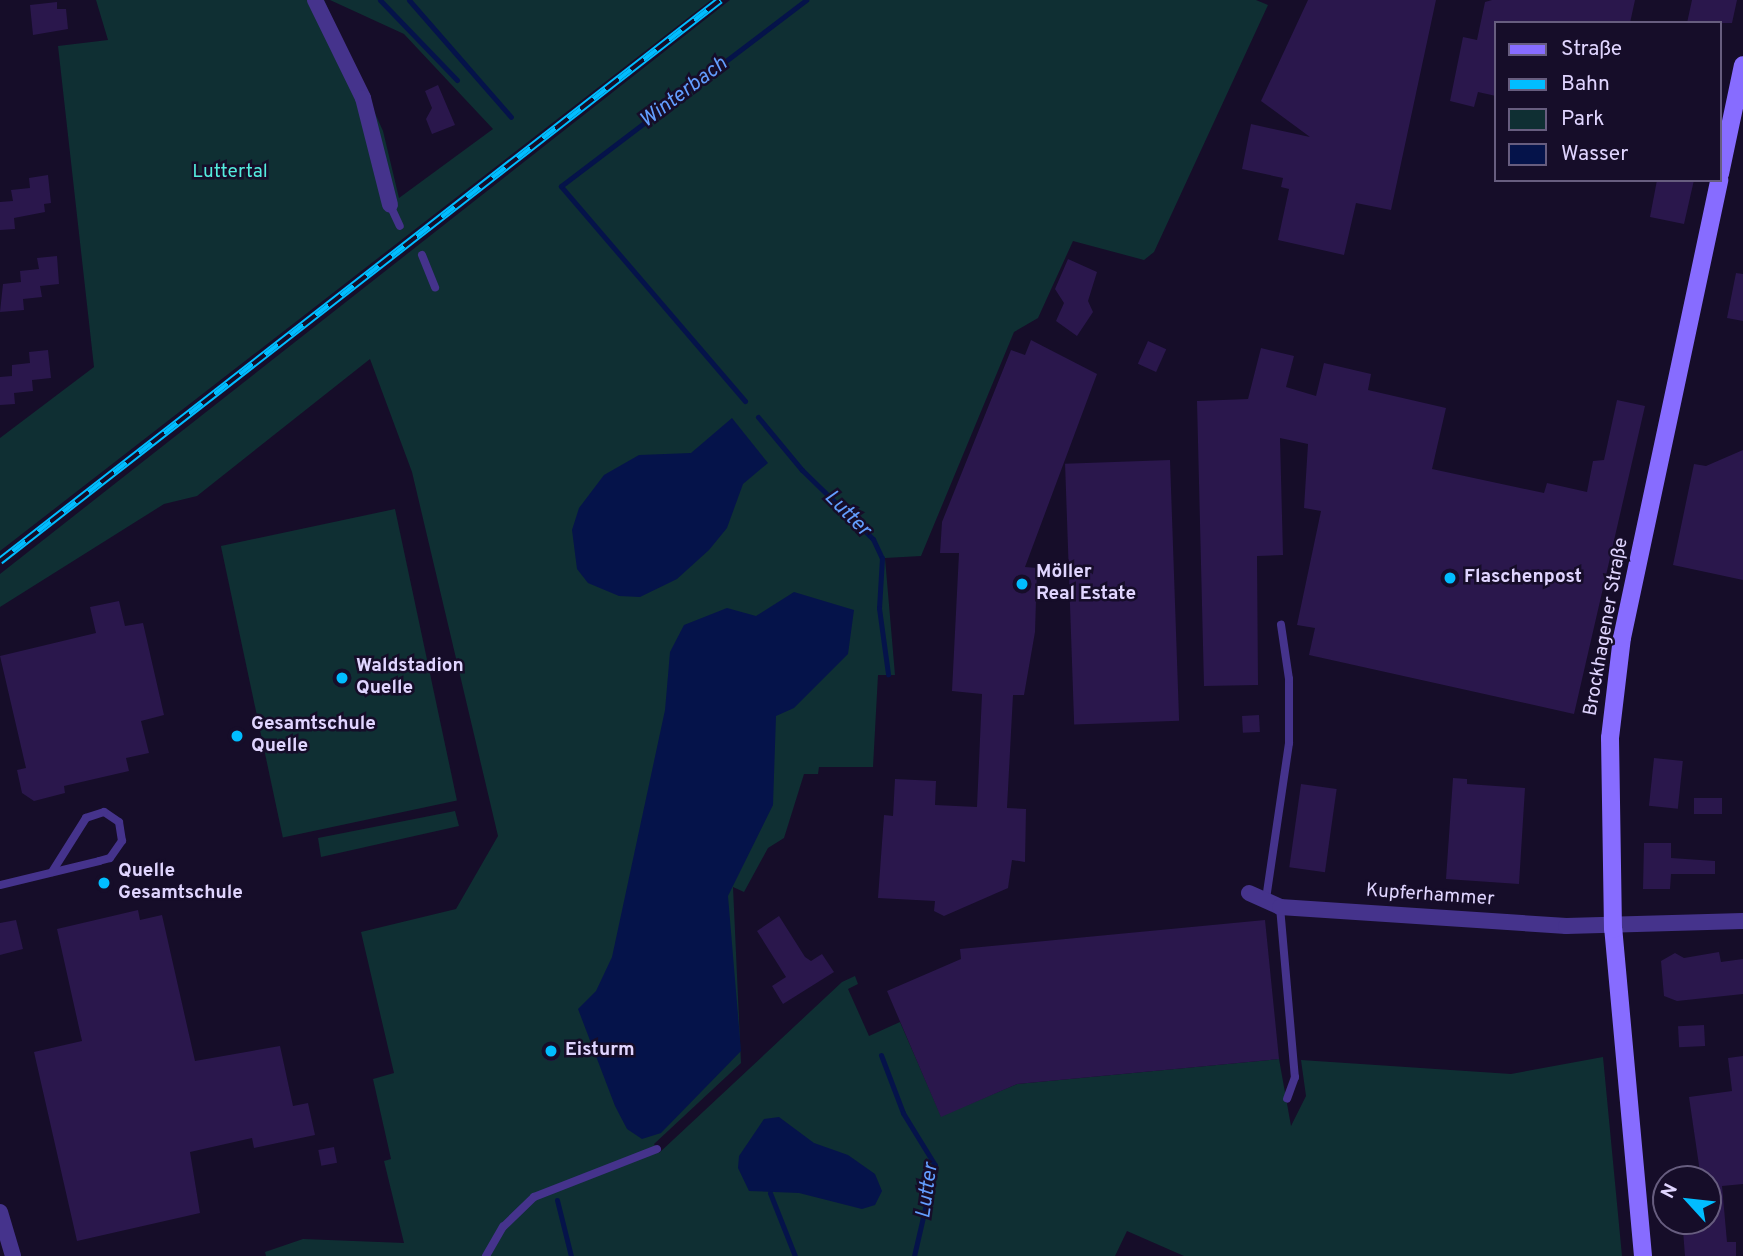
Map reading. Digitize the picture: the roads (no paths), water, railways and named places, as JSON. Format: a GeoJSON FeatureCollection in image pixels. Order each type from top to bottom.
{"type":"FeatureCollection","features":[{"type":"Feature","properties":{"kind":"main road"},"geometry":{"type":"LineString","coordinates":[[1722,165],[1743,65]]}},
{"type":"Feature","properties":{"kind":"main road","name":"Brockhagener Straße"},"geometry":{"type":"LineString","coordinates":[[1643,1256],[1613,929],[1608,828],[1614,690],[1719,182]]}},
{"type":"Feature","properties":{"kind":"street"},"geometry":{"type":"LineString","coordinates":[[315,0],[363,98],[390,205]]}},
{"type":"Feature","properties":{"kind":"street","name":"Kupferhammer"},"geometry":{"type":"LineString","coordinates":[[1249,893],[1273,903],[1613,929],[1743,921]]}},
{"type":"Feature","properties":{"kind":"street"},"geometry":{"type":"LineString","coordinates":[[0,1212],[8,1251]]}},
{"type":"Feature","properties":{"kind":"lane"},"geometry":{"type":"LineString","coordinates":[[390,205],[400,226]]}},
{"type":"Feature","properties":{"kind":"lane"},"geometry":{"type":"LineString","coordinates":[[422,255],[435,288]]}},
{"type":"Feature","properties":{"kind":"lane"},"geometry":{"type":"LineString","coordinates":[[1281,625],[1289,679],[1289,743],[1273,903],[1295,1072],[1287,1099]]}},
{"type":"Feature","properties":{"kind":"lane"},"geometry":{"type":"LineString","coordinates":[[0,885],[52,873],[116,854],[123,834],[119,821],[104,812],[86,818],[52,873]]}},
{"type":"Feature","properties":{"kind":"lane"},"geometry":{"type":"LineString","coordinates":[[486,1256],[503,1227],[534,1197],[657,1149]]}},
{"type":"Feature","properties":{"kind":"water"},"geometry":{"type":"Polygon","coordinates":[[[732,418],[768,463],[743,484],[727,528],[709,550],[677,579],[640,597],[619,596],[588,583],[577,569],[572,530],[579,508],[604,475],[639,455],[691,453],[732,418]]]}},
{"type":"Feature","properties":{"kind":"water"},"geometry":{"type":"Polygon","coordinates":[[[794,592],[854,610],[848,654],[794,708],[776,716],[773,805],[728,896],[741,1051],[661,1133],[642,1139],[627,1129],[615,1106],[578,1009],[596,991],[612,957],[665,710],[670,652],[684,625],[727,608],[756,616],[794,592]]]}},
{"type":"Feature","properties":{"kind":"water"},"geometry":{"type":"Polygon","coordinates":[[[779,1117],[814,1143],[848,1155],[875,1174],[882,1191],[875,1205],[862,1209],[799,1193],[749,1191],[738,1168],[739,1156],[764,1119],[779,1117]]]}},
{"type":"Feature","properties":{"kind":"waterway","name":"Lutter"},"geometry":{"type":"LineString","coordinates":[[380,0],[457,80]]}},
{"type":"Feature","properties":{"kind":"waterway"},"geometry":{"type":"LineString","coordinates":[[409,0],[511,117]]}},
{"type":"Feature","properties":{"kind":"waterway","name":"Winterbach"},"geometry":{"type":"LineString","coordinates":[[745,401],[561,186],[806,0]]}},
{"type":"Feature","properties":{"kind":"waterway","name":"Lutter"},"geometry":{"type":"LineString","coordinates":[[758,417],[802,470],[873,539],[882,558],[879,608],[888,674]]}},
{"type":"Feature","properties":{"kind":"waterway","name":"Lutter"},"geometry":{"type":"LineString","coordinates":[[881,1055],[903,1113],[935,1165],[914,1256]]}},
{"type":"Feature","properties":{"kind":"waterway"},"geometry":{"type":"LineString","coordinates":[[770,1193],[795,1256]]}},
{"type":"Feature","properties":{"kind":"waterway"},"geometry":{"type":"LineString","coordinates":[[557,1200],[571,1256]]}},
{"type":"Feature","properties":{"kind":"railway"},"geometry":{"type":"LineString","coordinates":[[0,561],[720,0]]}},
{"type":"Feature","properties":{"kind":"place","name":"Flaschenpost"},"geometry":{"type":"Point","coordinates":[1450,578]}},
{"type":"Feature","properties":{"kind":"place","name":"Möller Real Estate"},"geometry":{"type":"Point","coordinates":[1022,584]}},
{"type":"Feature","properties":{"kind":"place","name":"Waldstadion Quelle"},"geometry":{"type":"Point","coordinates":[342,678]}},
{"type":"Feature","properties":{"kind":"place","name":"Gesamtschule Quelle"},"geometry":{"type":"Point","coordinates":[237,736]}},
{"type":"Feature","properties":{"kind":"place","name":"Quelle Gesamtschule"},"geometry":{"type":"Point","coordinates":[104,883]}},
{"type":"Feature","properties":{"kind":"place","name":"Eisturm"},"geometry":{"type":"Point","coordinates":[551,1051]}},
{"type":"Feature","properties":{"kind":"park label","name":"Luttertal"},"geometry":{"type":"Point","coordinates":[230,173]}}]}
